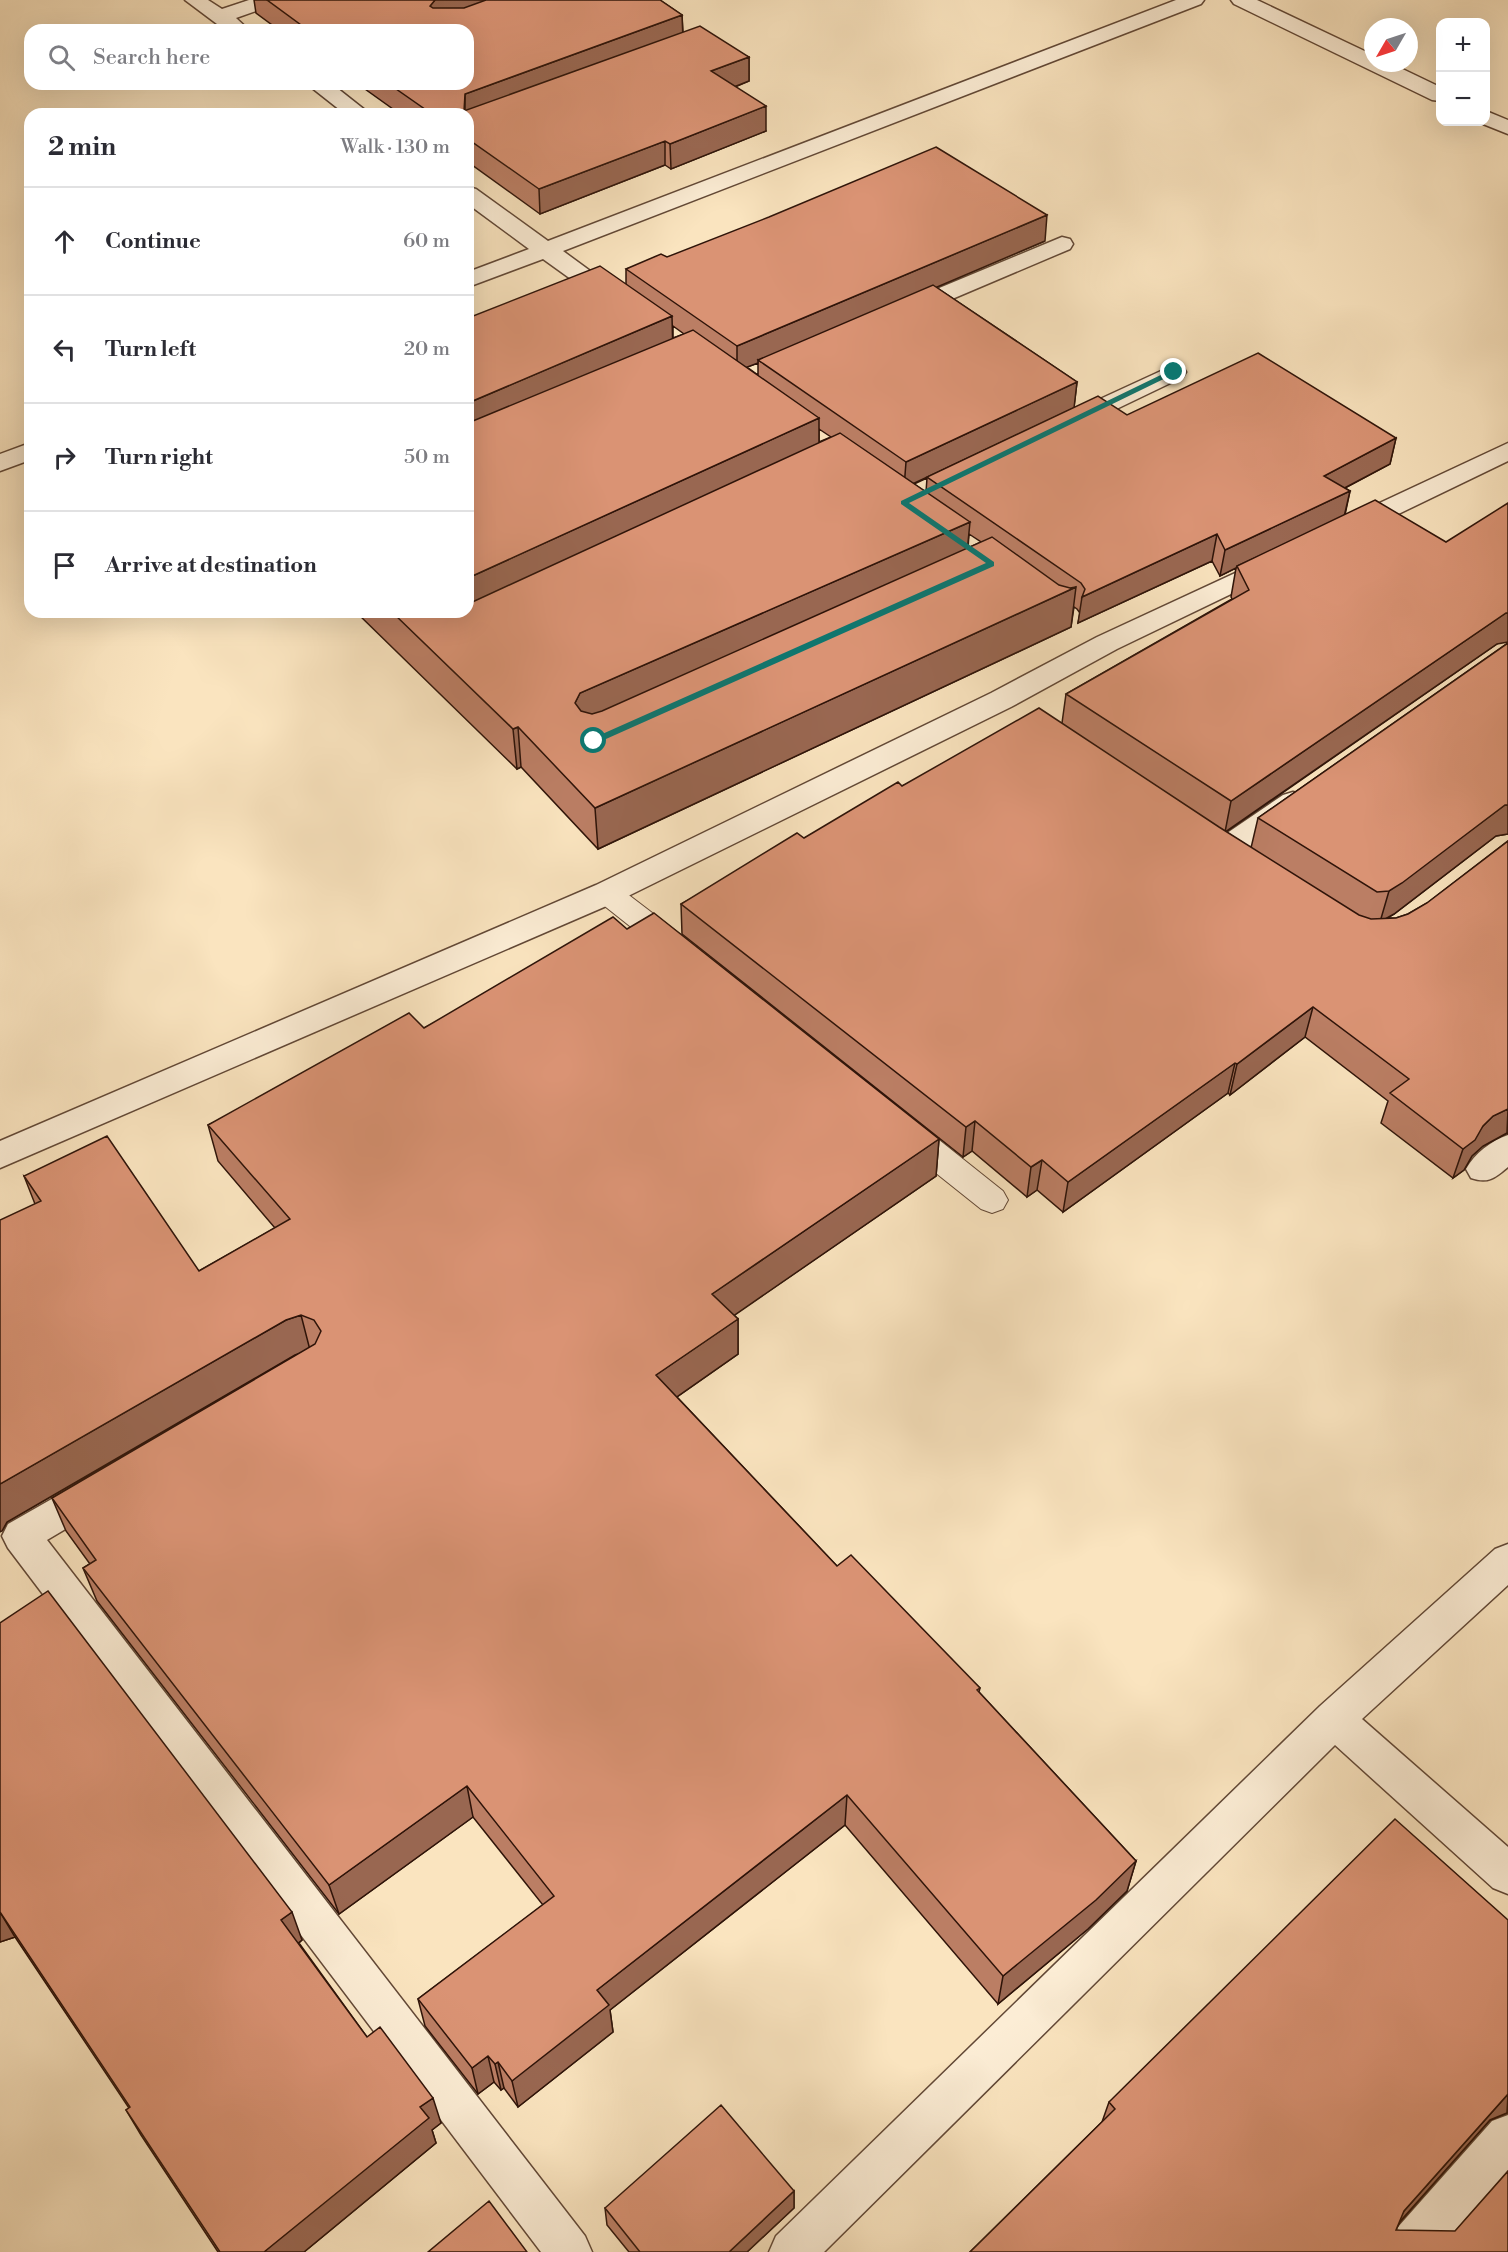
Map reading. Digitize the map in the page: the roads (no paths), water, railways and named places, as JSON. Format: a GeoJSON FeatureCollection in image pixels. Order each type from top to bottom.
{"type":"FeatureCollection","features":[{"type":"Feature","properties":{"kind":"street"},"geometry":{"type":"LineString","coordinates":[[195,0],[230,24]]}},
{"type":"Feature","properties":{"kind":"street"},"geometry":{"type":"LineString","coordinates":[[220,17],[270,0]]}},
{"type":"Feature","properties":{"kind":"street"},"geometry":{"type":"LineString","coordinates":[[474,278],[1194,0]]}},
{"type":"Feature","properties":{"kind":"street"},"geometry":{"type":"LineString","coordinates":[[1241,0],[1436,94]]}},
{"type":"Feature","properties":{"kind":"street"},"geometry":{"type":"LineString","coordinates":[[326,90],[351,108]]}},
{"type":"Feature","properties":{"kind":"street"},"geometry":{"type":"LineString","coordinates":[[1490,119],[1508,128]]}},
{"type":"Feature","properties":{"kind":"street"},"geometry":{"type":"LineString","coordinates":[[474,198],[632,312]]}},
{"type":"Feature","properties":{"kind":"street"},"geometry":{"type":"LineString","coordinates":[[887,319],[1062,244]]}},
{"type":"Feature","properties":{"kind":"street"},"geometry":{"type":"LineString","coordinates":[[1049,432],[1174,372]]}},
{"type":"Feature","properties":{"kind":"street"},"geometry":{"type":"LineString","coordinates":[[1329,537],[1508,451]]}},
{"type":"Feature","properties":{"kind":"street"},"geometry":{"type":"LineString","coordinates":[[0,463],[24,453]]}},
{"type":"Feature","properties":{"kind":"street"},"geometry":{"type":"LineString","coordinates":[[0,1155],[607,892],[1002,700],[1107,643],[1297,552]]}},
{"type":"Feature","properties":{"kind":"street"},"geometry":{"type":"LineString","coordinates":[[1002,700],[1031,719]]}},
{"type":"Feature","properties":{"kind":"street"},"geometry":{"type":"LineString","coordinates":[[1255,868],[1216,842],[1313,788]]}},
{"type":"Feature","properties":{"kind":"street"},"geometry":{"type":"LineString","coordinates":[[1483,1169],[1508,1149]]}},
{"type":"Feature","properties":{"kind":"street"},"geometry":{"type":"LineString","coordinates":[[124,1476],[21,1536],[569,2252]]}},
{"type":"Feature","properties":{"kind":"street"},"geometry":{"type":"LineString","coordinates":[[792,2252],[1334,1719],[1508,1561]]}},
{"type":"Feature","properties":{"kind":"street"},"geometry":{"type":"LineString","coordinates":[[1334,1719],[1508,1874]]}},
{"type":"Feature","properties":{"kind":"street"},"geometry":{"type":"LineString","coordinates":[[1406,2252],[1508,2137]]}},
{"type":"Feature","properties":{"kind":"lane"},"geometry":{"type":"LineString","coordinates":[[607,892],[700,966]]}},
{"type":"Feature","properties":{"kind":"lane"},"geometry":{"type":"LineString","coordinates":[[883,1113],[992,1200]]}}]}
